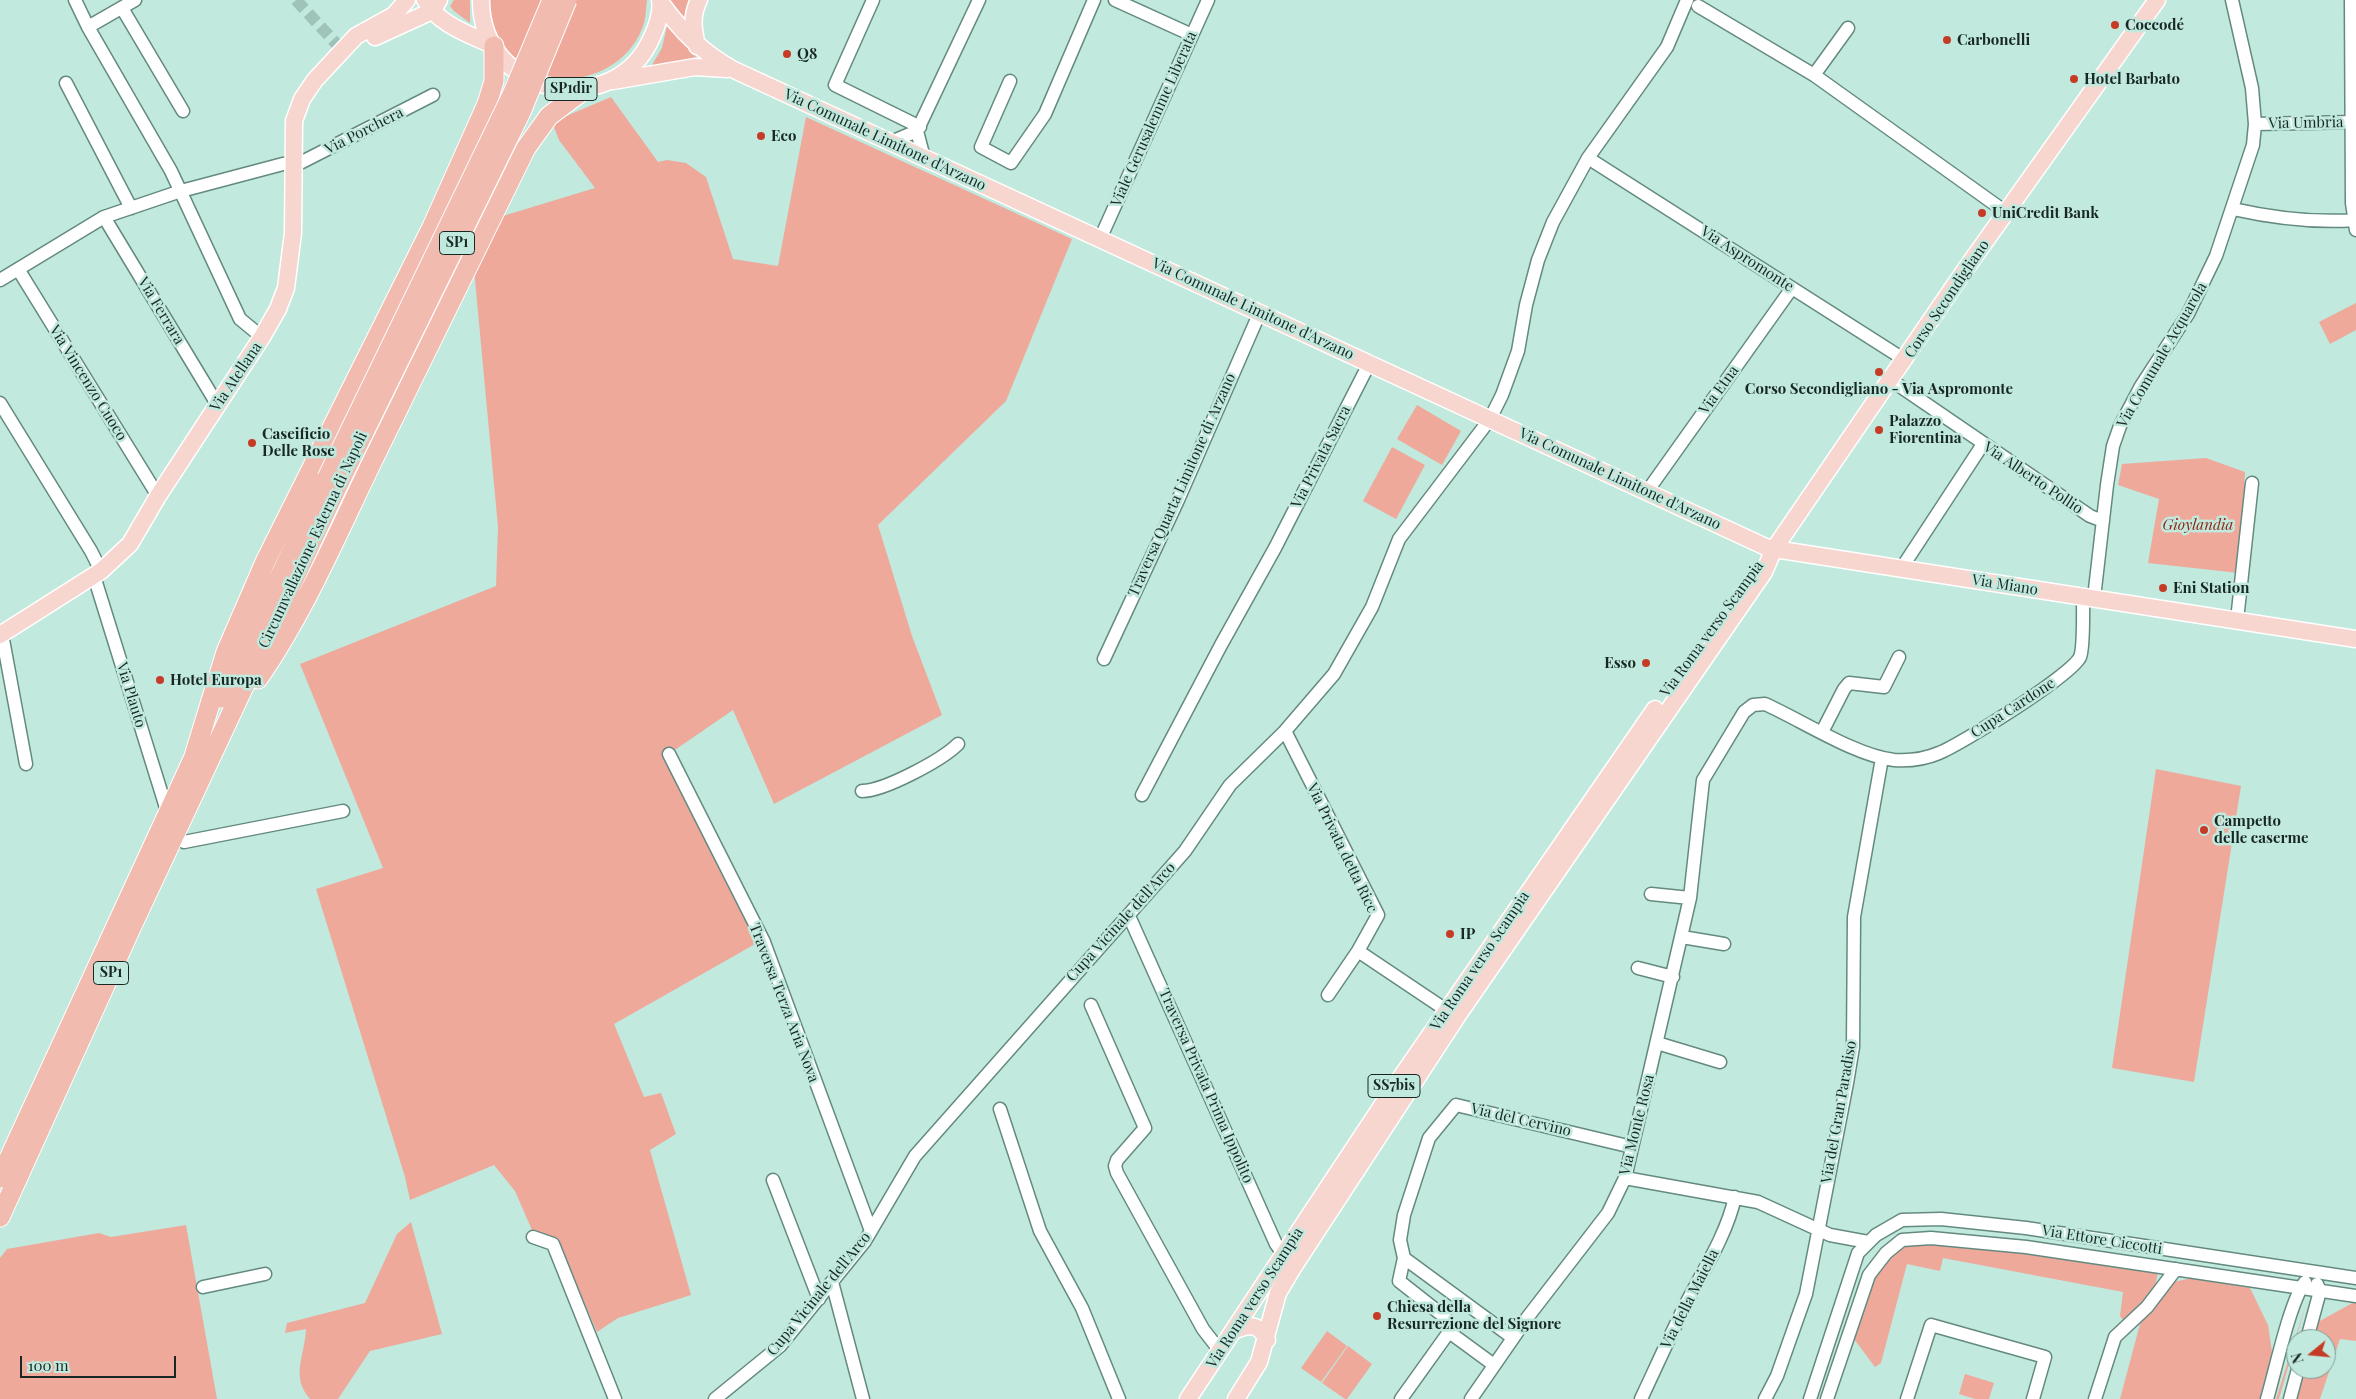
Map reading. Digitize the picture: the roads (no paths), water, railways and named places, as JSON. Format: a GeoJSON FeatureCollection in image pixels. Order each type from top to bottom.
{"type":"FeatureCollection","features":[{"type":"Feature","properties":{"kind":"highway","name":"Circumvallazione Esterna di Napoli"},"geometry":{"type":"LineString","coordinates":[[0,1217],[223,730],[333,481],[508,104],[552,0]]}},
{"type":"Feature","properties":{"kind":"highway","name":"Circumvallazione Esterna di Napoli"},"geometry":{"type":"LineString","coordinates":[[0,1178],[194,756],[521,112],[567,0]]}},
{"type":"Feature","properties":{"kind":"highway"},"geometry":{"type":"LineString","coordinates":[[194,756],[226,652],[265,562],[432,227],[487,104],[494,81],[494,46]]}},
{"type":"Feature","properties":{"kind":"highway"},"geometry":{"type":"LineString","coordinates":[[223,730],[295,620],[327,561],[373,460],[526,148],[549,116],[585,89]]}},
{"type":"Feature","properties":{"kind":"main road","name":"Via Atellana"},"geometry":{"type":"LineString","coordinates":[[1,634],[97,573],[130,544],[158,496],[262,337],[278,309],[286,288],[292,233],[294,121],[302,99],[315,80],[356,36],[394,15],[407,0]]}},
{"type":"Feature","properties":{"kind":"main road","name":"SP1dir"},"geometry":{"type":"LineString","coordinates":[[481,0],[485,28],[494,46],[507,63],[524,76],[543,85],[563,90],[585,89],[603,83],[621,74],[634,63],[648,46],[657,25],[660,2]]}},
{"type":"Feature","properties":{"kind":"main road"},"geometry":{"type":"LineString","coordinates":[[697,46],[693,28],[693,12],[699,0]]}},
{"type":"Feature","properties":{"kind":"main road","name":"Corso Secondigliano"},"geometry":{"type":"LineString","coordinates":[[1774,549],[1967,267],[2157,0]]}},
{"type":"Feature","properties":{"kind":"main road"},"geometry":{"type":"LineString","coordinates":[[660,2],[675,23],[697,46],[732,69]]}},
{"type":"Feature","properties":{"kind":"main road","name":"Via Atellana"},"geometry":{"type":"LineString","coordinates":[[343,51],[432,4]]}},
{"type":"Feature","properties":{"kind":"main road"},"geometry":{"type":"LineString","coordinates":[[432,4],[494,46]]}},
{"type":"Feature","properties":{"kind":"main road"},"geometry":{"type":"LineString","coordinates":[[603,83],[695,67],[732,69]]}},
{"type":"Feature","properties":{"kind":"main road","name":"Via Comunale Limitone d'Arzano"},"geometry":{"type":"LineString","coordinates":[[732,69],[1370,362],[1646,492],[1774,549]]}},
{"type":"Feature","properties":{"kind":"main road","name":"Via Miano"},"geometry":{"type":"LineString","coordinates":[[1774,549],[2356,639]]}},
{"type":"Feature","properties":{"kind":"main road","name":"Via Roma verso Scampia"},"geometry":{"type":"LineString","coordinates":[[1236,1399],[1260,1362],[1278,1293],[1451,1011],[1624,775],[1764,572],[1774,549]]}},
{"type":"Feature","properties":{"kind":"main road","name":"Via Roma verso Scampia"},"geometry":{"type":"LineString","coordinates":[[1188,1399],[1451,1011],[1560,845],[1759,562],[1774,549]]}},
{"type":"Feature","properties":{"kind":"main road"},"geometry":{"type":"LineString","coordinates":[[1233,1331],[1255,1325],[1262,1330],[1267,1340]]}},
{"type":"Feature","properties":{"kind":"street"},"geometry":{"type":"LineString","coordinates":[[75,0],[88,27],[181,191],[240,319],[262,337]]}},
{"type":"Feature","properties":{"kind":"street"},"geometry":{"type":"LineString","coordinates":[[88,27],[135,0]]}},
{"type":"Feature","properties":{"kind":"street"},"geometry":{"type":"LineString","coordinates":[[873,0],[835,85],[919,129]]}},
{"type":"Feature","properties":{"kind":"street"},"geometry":{"type":"LineString","coordinates":[[924,158],[919,129],[979,0]]}},
{"type":"Feature","properties":{"kind":"street"},"geometry":{"type":"LineString","coordinates":[[1010,81],[981,146],[1011,163],[1045,114],[1094,0]]}},
{"type":"Feature","properties":{"kind":"street"},"geometry":{"type":"LineString","coordinates":[[1115,0],[1192,35]]}},
{"type":"Feature","properties":{"kind":"street","name":"Viale Gerusalemme Liberata"},"geometry":{"type":"LineString","coordinates":[[1100,239],[1208,0]]}},
{"type":"Feature","properties":{"kind":"street","name":"Via Comunale Acquarola"},"geometry":{"type":"LineString","coordinates":[[2089,597],[2103,521],[2113,446],[2120,426],[2140,386],[2188,314],[2216,256],[2248,164],[2255,124],[2246,52],[2232,0]]}},
{"type":"Feature","properties":{"kind":"street"},"geometry":{"type":"LineString","coordinates":[[2233,209],[2273,217],[2355,223],[2351,0]]}},
{"type":"Feature","properties":{"kind":"street"},"geometry":{"type":"LineString","coordinates":[[1693,3],[1814,75],[2007,213]]}},
{"type":"Feature","properties":{"kind":"street","name":"Cupa Vicinale dell'Arco"},"geometry":{"type":"LineString","coordinates":[[715,1399],[780,1346],[865,1242],[915,1156],[1059,991],[1129,916],[1185,851],[1230,785],[1285,731],[1334,674],[1372,607],[1399,540],[1490,419],[1502,394],[1518,351],[1526,305],[1538,260],[1553,222],[1588,158],[1654,68],[1693,3]]}},
{"type":"Feature","properties":{"kind":"street"},"geometry":{"type":"LineString","coordinates":[[122,8],[183,111]]}},
{"type":"Feature","properties":{"kind":"street"},"geometry":{"type":"LineString","coordinates":[[1814,75],[1848,28]]}},
{"type":"Feature","properties":{"kind":"street"},"geometry":{"type":"LineString","coordinates":[[66,83],[131,208]]}},
{"type":"Feature","properties":{"kind":"street","name":"Via Porchera"},"geometry":{"type":"LineString","coordinates":[[294,163],[302,162],[433,95]]}},
{"type":"Feature","properties":{"kind":"street","name":"Via Umbria"},"geometry":{"type":"LineString","coordinates":[[2255,124],[2353,123]]}},
{"type":"Feature","properties":{"kind":"street"},"geometry":{"type":"LineString","coordinates":[[891,142],[919,129]]}},
{"type":"Feature","properties":{"kind":"street","name":"Via Aspromonte"},"geometry":{"type":"LineString","coordinates":[[1588,158],[1905,360]]}},
{"type":"Feature","properties":{"kind":"street"},"geometry":{"type":"LineString","coordinates":[[0,280],[104,217],[181,191],[294,163]]}},
{"type":"Feature","properties":{"kind":"street","name":"Via Ferrara"},"geometry":{"type":"LineString","coordinates":[[104,217],[217,404]]}},
{"type":"Feature","properties":{"kind":"street","name":"Via Vincenzo Cuoco"},"geometry":{"type":"LineString","coordinates":[[18,269],[158,496]]}},
{"type":"Feature","properties":{"kind":"street","name":"Via Etna"},"geometry":{"type":"LineString","coordinates":[[1646,492],[1792,288]]}},
{"type":"Feature","properties":{"kind":"street","name":"Traversa Quarta Limitone di Arzano"},"geometry":{"type":"LineString","coordinates":[[1104,659],[1178,500],[1260,312]]}},
{"type":"Feature","properties":{"kind":"street","name":"Via Privata Sacra"},"geometry":{"type":"LineString","coordinates":[[1142,796],[1370,362]]}},
{"type":"Feature","properties":{"kind":"street","name":"Via Alberto Pollio"},"geometry":{"type":"LineString","coordinates":[[1891,380],[2090,516],[2103,521]]}},
{"type":"Feature","properties":{"kind":"street","name":"Via Plauto"},"geometry":{"type":"LineString","coordinates":[[0,403],[91,552],[168,814]]}},
{"type":"Feature","properties":{"kind":"street"},"geometry":{"type":"LineString","coordinates":[[1900,569],[1983,444]]}},
{"type":"Feature","properties":{"kind":"street"},"geometry":{"type":"LineString","coordinates":[[2237,620],[2252,483]]}},
{"type":"Feature","properties":{"kind":"street","name":"Cupa Cardone"},"geometry":{"type":"LineString","coordinates":[[1882,758],[1895,760],[1923,759],[1941,753],[1999,718],[2063,675],[2080,657],[2089,597]]}},
{"type":"Feature","properties":{"kind":"street"},"geometry":{"type":"LineString","coordinates":[[1,634],[26,764]]}},
{"type":"Feature","properties":{"kind":"street"},"geometry":{"type":"LineString","coordinates":[[1822,732],[1844,689],[1849,684],[1884,687],[1899,657]]}},
{"type":"Feature","properties":{"kind":"street","name":"Via Monte Rosa"},"geometry":{"type":"LineString","coordinates":[[1470,1399],[1513,1338],[1608,1213],[1625,1178],[1690,898],[1703,780],[1744,712],[1753,705],[1765,704],[1822,732],[1882,758]]}},
{"type":"Feature","properties":{"kind":"street","name":"Via Privata detta Ricc"},"geometry":{"type":"LineString","coordinates":[[1285,731],[1378,915],[1358,951]]}},
{"type":"Feature","properties":{"kind":"street"},"geometry":{"type":"LineString","coordinates":[[862,791],[870,791],[895,781],[939,759],[958,744]]}},
{"type":"Feature","properties":{"kind":"street","name":"Traversa Terza Aria Nova"},"geometry":{"type":"LineString","coordinates":[[669,754],[764,942],[872,1231]]}},
{"type":"Feature","properties":{"kind":"street","name":"Via del Gran Paradiso"},"geometry":{"type":"LineString","coordinates":[[1765,1399],[1777,1376],[1806,1294],[1853,1047],[1854,917],[1882,758]]}},
{"type":"Feature","properties":{"kind":"street"},"geometry":{"type":"LineString","coordinates":[[184,842],[343,811]]}},
{"type":"Feature","properties":{"kind":"street"},"geometry":{"type":"LineString","coordinates":[[1651,894],[1690,898]]}},
{"type":"Feature","properties":{"kind":"street","name":"Traversa Privata Prima Ippolito"},"geometry":{"type":"LineString","coordinates":[[1129,916],[1276,1244],[1284,1255]]}},
{"type":"Feature","properties":{"kind":"street"},"geometry":{"type":"LineString","coordinates":[[1682,937],[1724,944]]}},
{"type":"Feature","properties":{"kind":"street"},"geometry":{"type":"LineString","coordinates":[[1328,995],[1358,951],[1451,1011]]}},
{"type":"Feature","properties":{"kind":"street"},"geometry":{"type":"LineString","coordinates":[[1638,968],[1673,977]]}},
{"type":"Feature","properties":{"kind":"street"},"geometry":{"type":"LineString","coordinates":[[1091,1005],[1145,1128],[1117,1160],[1115,1166],[1117,1173],[1203,1329],[1220,1351]]}},
{"type":"Feature","properties":{"kind":"street"},"geometry":{"type":"LineString","coordinates":[[1657,1043],[1720,1062]]}},
{"type":"Feature","properties":{"kind":"street","name":"Via del Cervino"},"geometry":{"type":"LineString","coordinates":[[1404,1258],[1400,1240],[1404,1215],[1429,1138],[1456,1105],[1632,1147]]}},
{"type":"Feature","properties":{"kind":"street"},"geometry":{"type":"LineString","coordinates":[[1000,1109],[1040,1231],[1082,1308],[1119,1399]]}},
{"type":"Feature","properties":{"kind":"street"},"geometry":{"type":"LineString","coordinates":[[1625,1178],[1758,1202],[1830,1235],[1868,1242]]}},
{"type":"Feature","properties":{"kind":"street"},"geometry":{"type":"LineString","coordinates":[[773,1180],[819,1299]]}},
{"type":"Feature","properties":{"kind":"street","name":"Via della Maiella"},"geometry":{"type":"LineString","coordinates":[[1641,1399],[1675,1326],[1716,1246],[1732,1210],[1735,1197]]}},
{"type":"Feature","properties":{"kind":"street","name":"Via Ettore Ciccotti"},"geometry":{"type":"LineString","coordinates":[[1810,1399],[1858,1253],[1876,1235],[1902,1220],[1941,1218],[2026,1228],[2356,1278]]}},
{"type":"Feature","properties":{"kind":"street"},"geometry":{"type":"LineString","coordinates":[[533,1237],[552,1244],[615,1399]]}},
{"type":"Feature","properties":{"kind":"street","name":"Via Ettore Ciccotti"},"geometry":{"type":"LineString","coordinates":[[1827,1399],[1869,1275],[1886,1253],[1902,1240],[1916,1238],[2026,1247],[2356,1296]]}},
{"type":"Feature","properties":{"kind":"street"},"geometry":{"type":"LineString","coordinates":[[1494,1365],[1449,1332],[1446,1318],[1399,1281],[1404,1258],[1513,1338]]}},
{"type":"Feature","properties":{"kind":"street"},"geometry":{"type":"LineString","coordinates":[[2095,1399],[2115,1336],[2147,1307],[2176,1269]]}},
{"type":"Feature","properties":{"kind":"street"},"geometry":{"type":"LineString","coordinates":[[2267,1399],[2300,1288],[2313,1272]]}},
{"type":"Feature","properties":{"kind":"street"},"geometry":{"type":"LineString","coordinates":[[2310,1329],[2320,1291],[2313,1272]]}},
{"type":"Feature","properties":{"kind":"street"},"geometry":{"type":"LineString","coordinates":[[203,1287],[265,1274]]}},
{"type":"Feature","properties":{"kind":"street"},"geometry":{"type":"LineString","coordinates":[[832,1282],[863,1399]]}},
{"type":"Feature","properties":{"kind":"street"},"geometry":{"type":"LineString","coordinates":[[1907,1399],[1931,1325],[2045,1357],[2033,1399]]}},
{"type":"Feature","properties":{"kind":"street"},"geometry":{"type":"LineString","coordinates":[[1401,1399],[1449,1332]]}},
{"type":"Feature","properties":{"kind":"street"},"geometry":{"type":"LineString","coordinates":[[2290,1399],[2295,1379]]}},
{"type":"Feature","properties":{"kind":"tunnel"},"geometry":{"type":"LineString","coordinates":[[296,0],[343,51]]}},
{"type":"Feature","properties":{"kind":"place","name":"Coccodé"},"geometry":{"type":"Point","coordinates":[2115,25]}},
{"type":"Feature","properties":{"kind":"place","name":"Carbonelli"},"geometry":{"type":"Point","coordinates":[1947,40]}},
{"type":"Feature","properties":{"kind":"place","name":"Q8"},"geometry":{"type":"Point","coordinates":[787,54]}},
{"type":"Feature","properties":{"kind":"place","name":"Hotel Barbato"},"geometry":{"type":"Point","coordinates":[2074,79]}},
{"type":"Feature","properties":{"kind":"place","name":"Eco"},"geometry":{"type":"Point","coordinates":[761,136]}},
{"type":"Feature","properties":{"kind":"place","name":"UniCredit Bank"},"geometry":{"type":"Point","coordinates":[1982,213]}},
{"type":"Feature","properties":{"kind":"place","name":"Corso Secondigliano - Via Aspromonte"},"geometry":{"type":"Point","coordinates":[1879,372]}},
{"type":"Feature","properties":{"kind":"place","name":"Palazzo Fiorentina"},"geometry":{"type":"Point","coordinates":[1879,430]}},
{"type":"Feature","properties":{"kind":"place","name":"Caseificio Delle Rose"},"geometry":{"type":"Point","coordinates":[252,443]}},
{"type":"Feature","properties":{"kind":"place","name":"Eni Station"},"geometry":{"type":"Point","coordinates":[2163,588]}},
{"type":"Feature","properties":{"kind":"place","name":"Esso"},"geometry":{"type":"Point","coordinates":[1646,663]}},
{"type":"Feature","properties":{"kind":"place","name":"Hotel Europa"},"geometry":{"type":"Point","coordinates":[160,680]}},
{"type":"Feature","properties":{"kind":"place","name":"Campetto delle caserme"},"geometry":{"type":"Point","coordinates":[2204,830]}},
{"type":"Feature","properties":{"kind":"place","name":"IP"},"geometry":{"type":"Point","coordinates":[1450,934]}},
{"type":"Feature","properties":{"kind":"place","name":"Chiesa della Resurrezione del Signore"},"geometry":{"type":"Point","coordinates":[1377,1316]}},
{"type":"Feature","properties":{"kind":"park label","name":"Gioylandia"},"geometry":{"type":"Point","coordinates":[2198,525]}}]}
